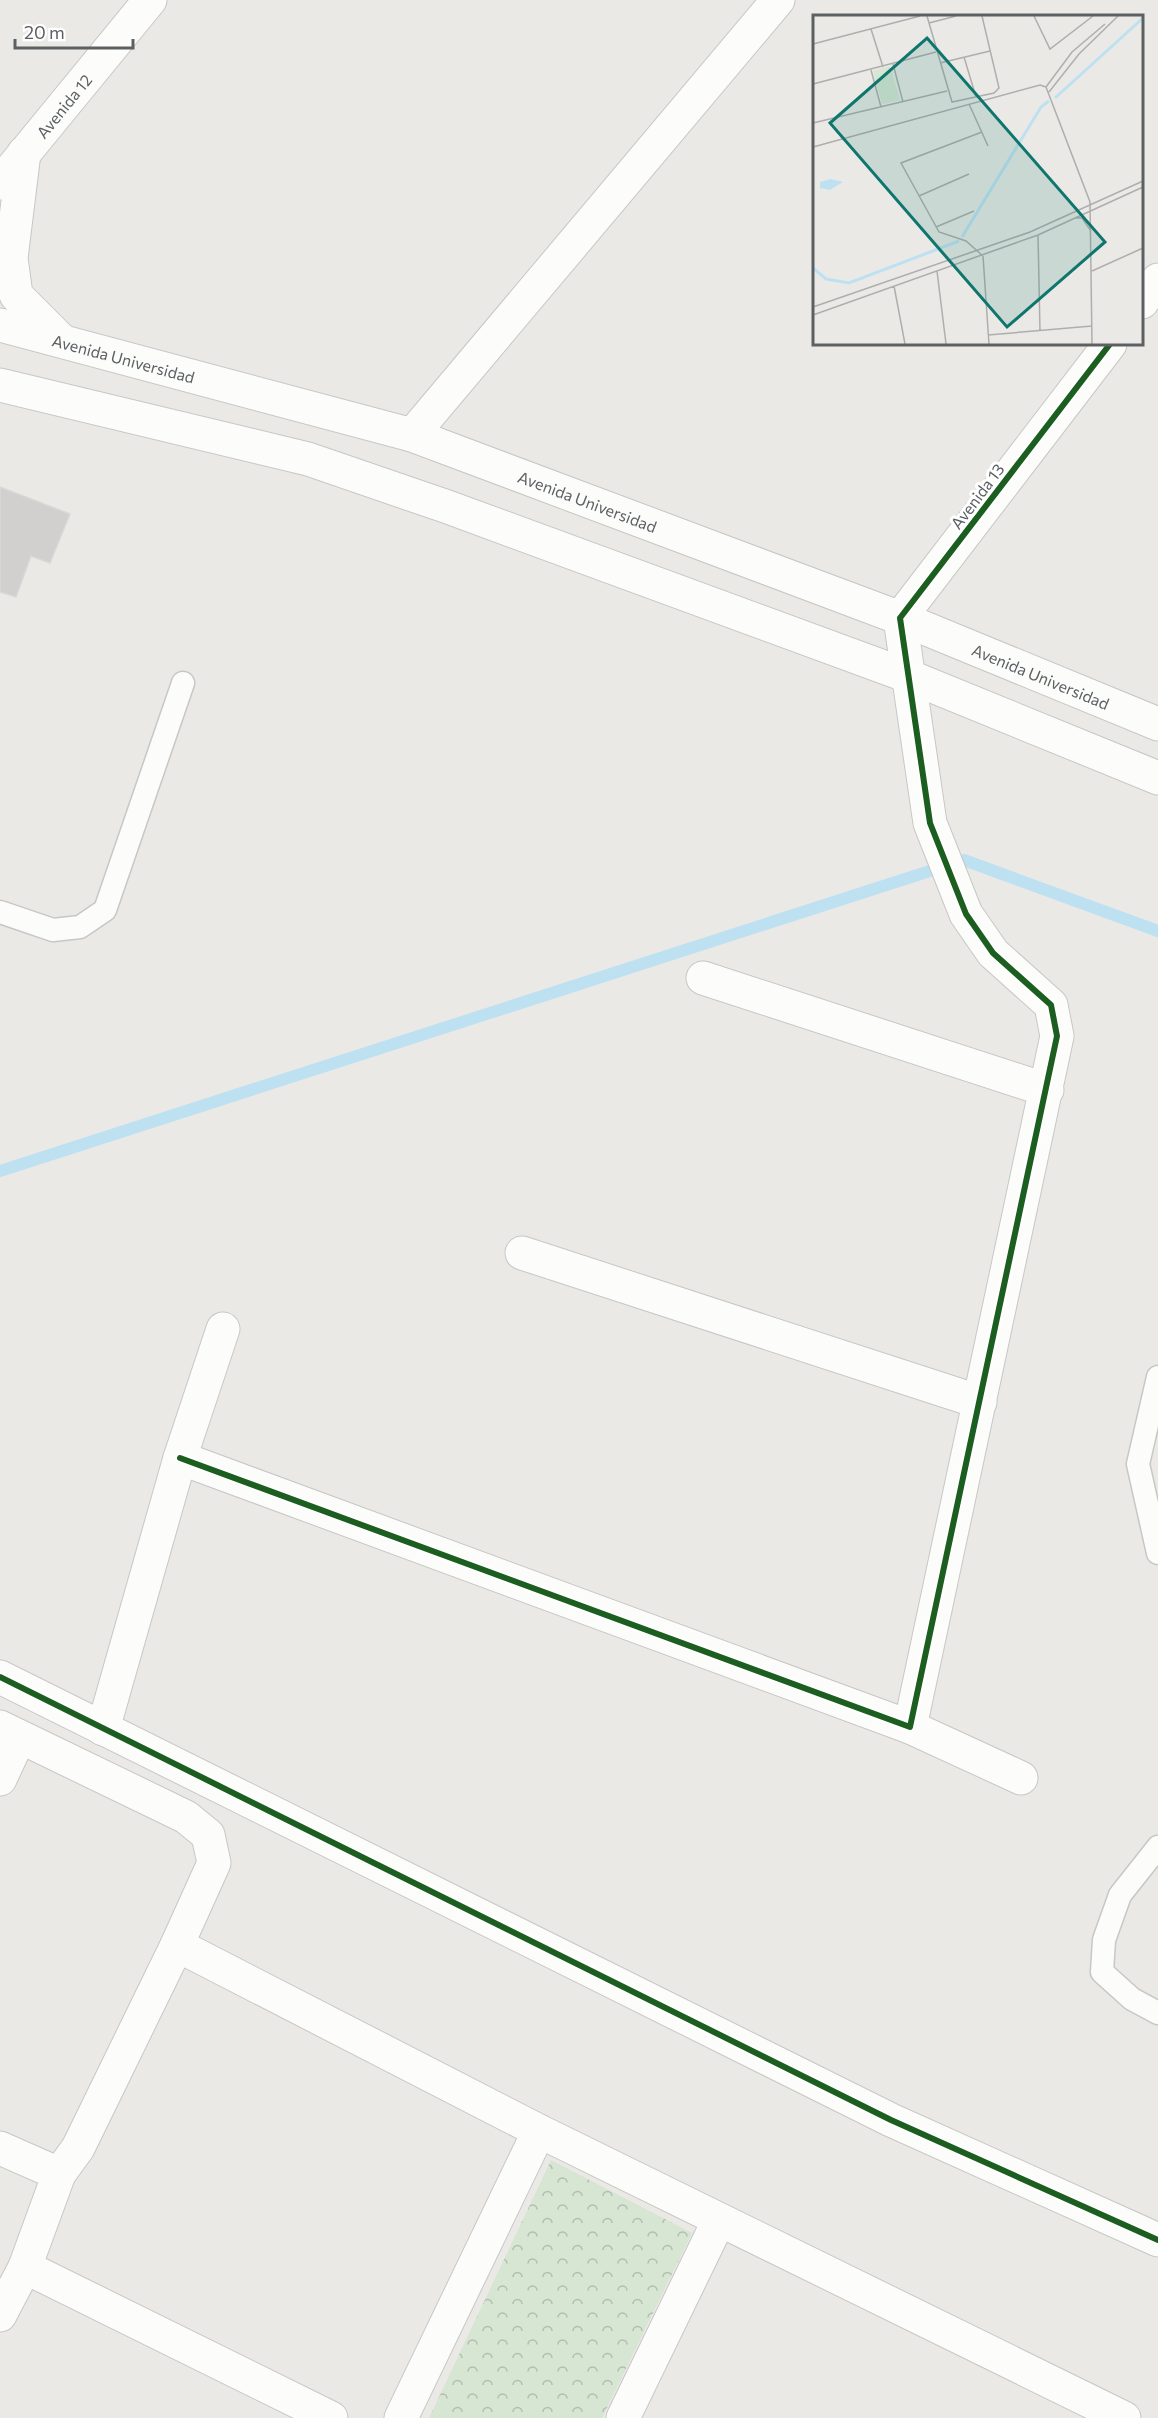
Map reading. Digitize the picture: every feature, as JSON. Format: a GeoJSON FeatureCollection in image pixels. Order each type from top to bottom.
{"type":"FeatureCollection","features":[{"type":"Feature","properties":{"kind":"street","name":"Avenida 12"},"geometry":{"type":"LineString","coordinates":[[0,183],[150,0]]}},
{"type":"Feature","properties":{"kind":"street"},"geometry":{"type":"LineString","coordinates":[[412,435],[778,0]]}},
{"type":"Feature","properties":{"kind":"street"},"geometry":{"type":"LineString","coordinates":[[24,153],[11,258],[16,295],[63,341]]}},
{"type":"Feature","properties":{"kind":"street"},"geometry":{"type":"LineString","coordinates":[[1143,301],[1158,280]]}},
{"type":"Feature","properties":{"kind":"street","name":"Avenida Universidad"},"geometry":{"type":"LineString","coordinates":[[0,325],[412,435],[900,618],[1158,724]]}},
{"type":"Feature","properties":{"kind":"street","name":"Avenida 13"},"geometry":{"type":"LineString","coordinates":[[900,618],[1109,345]]}},
{"type":"Feature","properties":{"kind":"street"},"geometry":{"type":"LineString","coordinates":[[0,385],[308,459],[445,506],[908,676],[1158,778]]}},
{"type":"Feature","properties":{"kind":"street"},"geometry":{"type":"LineString","coordinates":[[900,618],[930,823],[966,914],[993,953],[1051,1005],[1058,1036],[910,1727]]}},
{"type":"Feature","properties":{"kind":"street"},"geometry":{"type":"LineString","coordinates":[[703,978],[1047,1090]]}},
{"type":"Feature","properties":{"kind":"street"},"geometry":{"type":"LineString","coordinates":[[522,1253],[980,1402]]}},
{"type":"Feature","properties":{"kind":"street"},"geometry":{"type":"LineString","coordinates":[[103,1729],[180,1458],[223,1329]]}},
{"type":"Feature","properties":{"kind":"street"},"geometry":{"type":"LineString","coordinates":[[180,1458],[910,1727],[1021,1778]]}},
{"type":"Feature","properties":{"kind":"street"},"geometry":{"type":"LineString","coordinates":[[0,1677],[891,2121],[1158,2241]]}},
{"type":"Feature","properties":{"kind":"street"},"geometry":{"type":"LineString","coordinates":[[0,1779],[10,1732],[186,1817],[208,1835],[214,1863],[177,1946],[78,2148],[59,2175],[25,2267],[0,2315]]}},
{"type":"Feature","properties":{"kind":"street"},"geometry":{"type":"LineString","coordinates":[[177,1946],[539,2131],[1124,2418]]}},
{"type":"Feature","properties":{"kind":"street"},"geometry":{"type":"LineString","coordinates":[[401,2418],[539,2131]]}},
{"type":"Feature","properties":{"kind":"street"},"geometry":{"type":"LineString","coordinates":[[0,2148],[59,2175]]}},
{"type":"Feature","properties":{"kind":"street"},"geometry":{"type":"LineString","coordinates":[[623,2418],[719,2220]]}},
{"type":"Feature","properties":{"kind":"street"},"geometry":{"type":"LineString","coordinates":[[25,2267],[331,2418]]}},
{"type":"Feature","properties":{"kind":"lane"},"geometry":{"type":"LineString","coordinates":[[0,912],[53,930],[80,927],[105,910],[183,683]]}},
{"type":"Feature","properties":{"kind":"lane"},"geometry":{"type":"LineString","coordinates":[[1158,1377],[1138,1464],[1158,1553]]}},
{"type":"Feature","properties":{"kind":"lane"},"geometry":{"type":"LineString","coordinates":[[1158,1847],[1120,1895],[1104,1940],[1102,1972],[1132,1999],[1158,2013]]}},
{"type":"Feature","properties":{"kind":"green space"},"geometry":{"type":"Polygon","coordinates":[[[551,2160],[692,2233],[602,2418],[429,2418],[551,2160]]]}},
{"type":"Feature","properties":{"kind":"building"},"geometry":{"type":"Polygon","coordinates":[[[0,487],[70,514],[50,563],[31,556],[16,597],[0,592],[0,487]]]}},
{"type":"Feature","properties":{"kind":"waterway"},"geometry":{"type":"LineString","coordinates":[[0,1171],[964,860],[1158,931]]}},
{"type":"Feature","properties":{"kind":"cycle path"},"geometry":{"type":"LineString","coordinates":[[180,1458],[910,1727],[1057,1036],[1051,1005],[993,953],[966,914],[930,823],[900,618],[1109,345]]}},
{"type":"Feature","properties":{"kind":"cycle path"},"geometry":{"type":"LineString","coordinates":[[0,1677],[891,2120],[1158,2240]]}}]}
